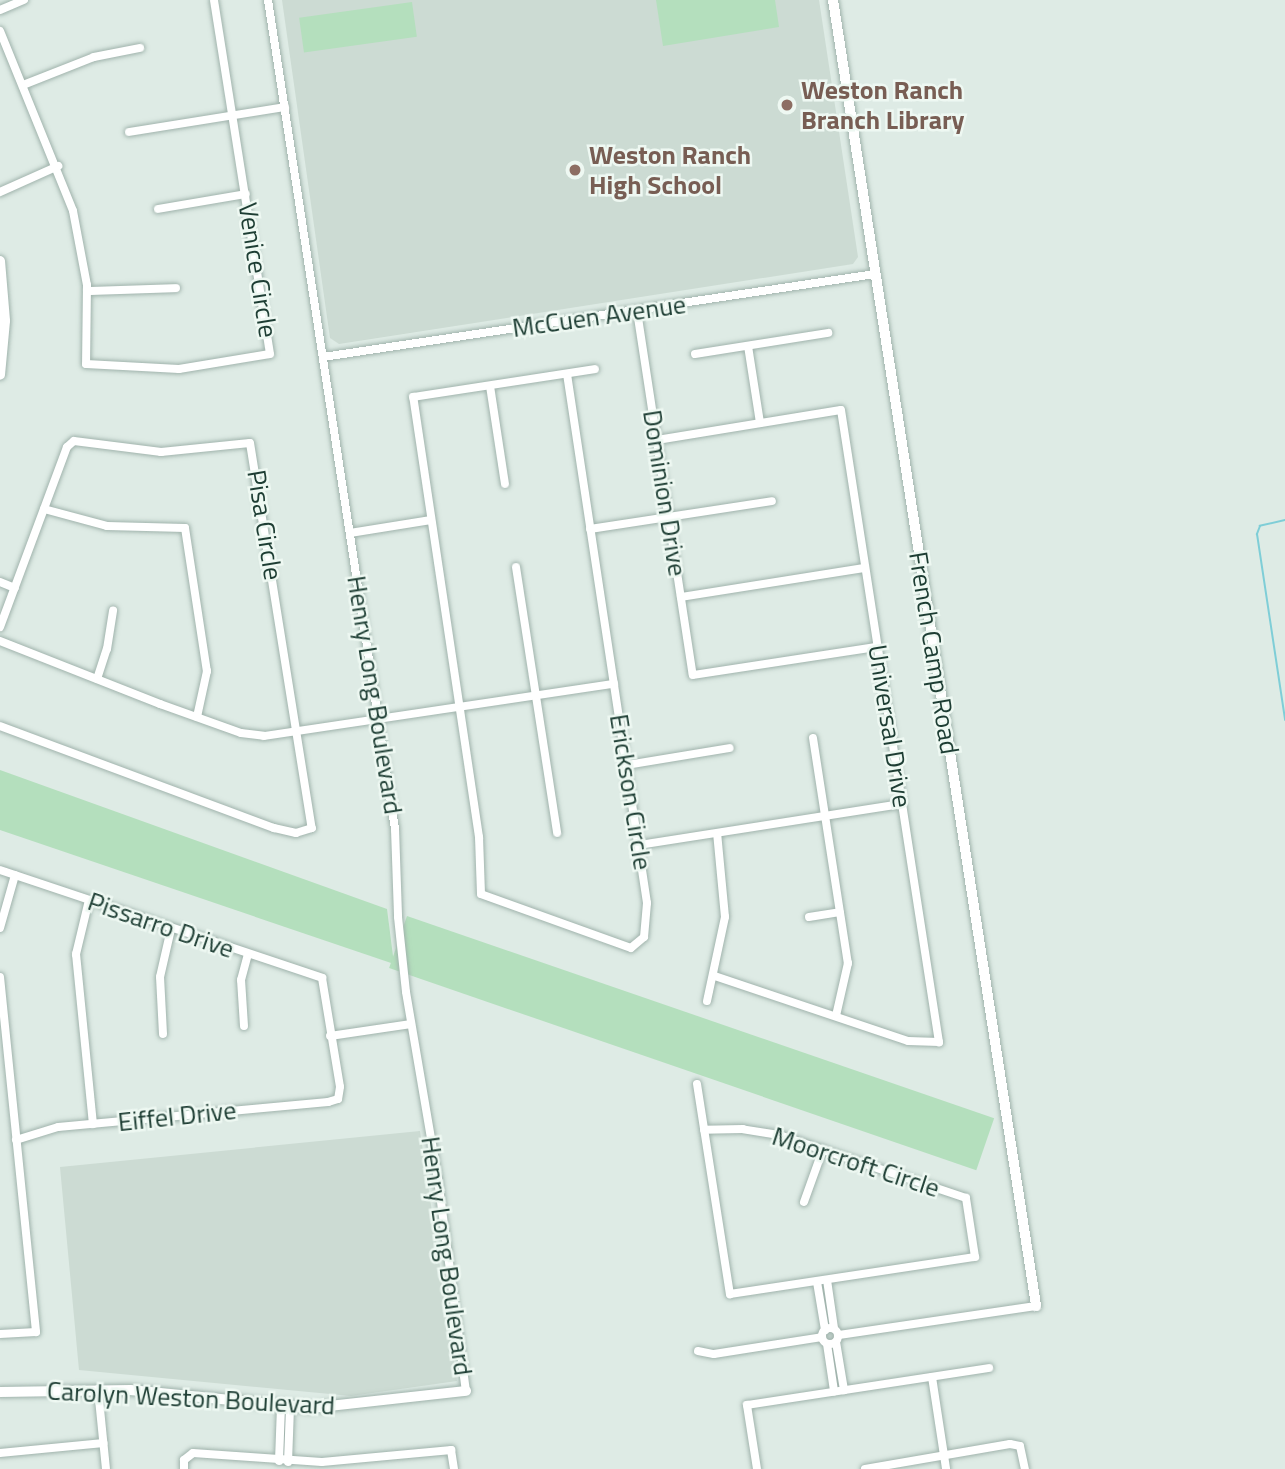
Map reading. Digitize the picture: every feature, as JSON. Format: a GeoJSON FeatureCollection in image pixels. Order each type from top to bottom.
{"type":"FeatureCollection","features":[{"type":"Feature","properties":{"kind":"street"},"geometry":{"type":"LineString","coordinates":[[0,10],[24,0]]}},
{"type":"Feature","properties":{"kind":"street","name":"Venice Circle"},"geometry":{"type":"LineString","coordinates":[[0,32],[58,166],[79,235],[87,291],[86,364],[163,371],[270,354],[214,0]]}},
{"type":"Feature","properties":{"kind":"street","name":"Henry Long Boulevard"},"geometry":{"type":"LineString","coordinates":[[268,0],[395,829],[398,917],[411,1024],[466,1391]]}},
{"type":"Feature","properties":{"kind":"street","name":"French Camp Road"},"geometry":{"type":"LineString","coordinates":[[833,0],[1036,1306]]}},
{"type":"Feature","properties":{"kind":"street"},"geometry":{"type":"LineString","coordinates":[[23,85],[84,60],[140,48]]}},
{"type":"Feature","properties":{"kind":"street"},"geometry":{"type":"LineString","coordinates":[[129,131],[285,107]]}},
{"type":"Feature","properties":{"kind":"street"},"geometry":{"type":"LineString","coordinates":[[0,192],[58,166]]}},
{"type":"Feature","properties":{"kind":"street"},"geometry":{"type":"LineString","coordinates":[[158,209],[246,194]]}},
{"type":"Feature","properties":{"kind":"street"},"geometry":{"type":"LineString","coordinates":[[0,261],[5,321],[0,375]]}},
{"type":"Feature","properties":{"kind":"street","name":"McCuen Avenue"},"geometry":{"type":"LineString","coordinates":[[323,357],[875,274]]}},
{"type":"Feature","properties":{"kind":"street"},"geometry":{"type":"LineString","coordinates":[[87,291],[176,288]]}},
{"type":"Feature","properties":{"kind":"street","name":"Dominion Drive"},"geometry":{"type":"LineString","coordinates":[[637,311],[693,675],[877,647]]}},
{"type":"Feature","properties":{"kind":"street"},"geometry":{"type":"LineString","coordinates":[[695,354],[828,333]]}},
{"type":"Feature","properties":{"kind":"street"},"geometry":{"type":"LineString","coordinates":[[657,440],[760,423],[748,346]]}},
{"type":"Feature","properties":{"kind":"street"},"geometry":{"type":"LineString","coordinates":[[567,374],[595,369]]}},
{"type":"Feature","properties":{"kind":"street","name":"Erickson Circle"},"geometry":{"type":"LineString","coordinates":[[567,374],[648,916],[644,937],[637,946],[625,947],[481,894],[479,838],[413,397],[567,374]]}},
{"type":"Feature","properties":{"kind":"street"},"geometry":{"type":"LineString","coordinates":[[490,386],[505,484]]}},
{"type":"Feature","properties":{"kind":"street","name":"Universal Drive"},"geometry":{"type":"LineString","coordinates":[[760,423],[841,410],[939,1042],[908,1041],[836,1016]]}},
{"type":"Feature","properties":{"kind":"street","name":"Pisa Circle"},"geometry":{"type":"LineString","coordinates":[[0,626],[67,447],[74,440],[162,452],[250,443],[312,828],[296,833],[0,726]]}},
{"type":"Feature","properties":{"kind":"street"},"geometry":{"type":"LineString","coordinates":[[590,529],[772,501]]}},
{"type":"Feature","properties":{"kind":"street"},"geometry":{"type":"LineString","coordinates":[[44,509],[107,526],[186,528],[207,671],[197,717]]}},
{"type":"Feature","properties":{"kind":"street"},"geometry":{"type":"LineString","coordinates":[[350,533],[432,520]]}},
{"type":"Feature","properties":{"kind":"street"},"geometry":{"type":"LineString","coordinates":[[516,567],[557,833]]}},
{"type":"Feature","properties":{"kind":"street"},"geometry":{"type":"LineString","coordinates":[[681,597],[865,568]]}},
{"type":"Feature","properties":{"kind":"street"},"geometry":{"type":"LineString","coordinates":[[0,582],[15,588]]}},
{"type":"Feature","properties":{"kind":"street"},"geometry":{"type":"LineString","coordinates":[[97,679],[110,638],[113,610]]}},
{"type":"Feature","properties":{"kind":"street"},"geometry":{"type":"LineString","coordinates":[[0,641],[197,717],[252,735],[379,721],[614,684]]}},
{"type":"Feature","properties":{"kind":"street"},"geometry":{"type":"LineString","coordinates":[[715,976],[836,1016],[848,975],[813,738]]}},
{"type":"Feature","properties":{"kind":"street"},"geometry":{"type":"LineString","coordinates":[[627,765],[730,748]]}},
{"type":"Feature","properties":{"kind":"street"},"geometry":{"type":"LineString","coordinates":[[639,845],[902,804]]}},
{"type":"Feature","properties":{"kind":"street"},"geometry":{"type":"LineString","coordinates":[[707,1001],[715,976],[725,897],[717,832]]}},
{"type":"Feature","properties":{"kind":"street","name":"Pissarro Drive"},"geometry":{"type":"LineString","coordinates":[[0,870],[322,978],[331,1036]]}},
{"type":"Feature","properties":{"kind":"street"},"geometry":{"type":"LineString","coordinates":[[0,928],[15,875]]}},
{"type":"Feature","properties":{"kind":"street"},"geometry":{"type":"LineString","coordinates":[[89,900],[76,954],[93,1124]]}},
{"type":"Feature","properties":{"kind":"street"},"geometry":{"type":"LineString","coordinates":[[809,917],[840,912]]}},
{"type":"Feature","properties":{"kind":"street"},"geometry":{"type":"LineString","coordinates":[[163,1034],[160,977],[171,929]]}},
{"type":"Feature","properties":{"kind":"street"},"geometry":{"type":"LineString","coordinates":[[244,1026],[241,979],[248,954]]}},
{"type":"Feature","properties":{"kind":"street"},"geometry":{"type":"LineString","coordinates":[[0,977],[36,1332],[0,1334]]}},
{"type":"Feature","properties":{"kind":"street"},"geometry":{"type":"LineString","coordinates":[[331,1036],[411,1024]]}},
{"type":"Feature","properties":{"kind":"street","name":"Eiffel Drive"},"geometry":{"type":"LineString","coordinates":[[16,1140],[58,1127],[338,1099],[331,1036]]}},
{"type":"Feature","properties":{"kind":"street"},"geometry":{"type":"LineString","coordinates":[[0,1081],[10,1079]]}},
{"type":"Feature","properties":{"kind":"street"},"geometry":{"type":"LineString","coordinates":[[697,1084],[704,1130]]}},
{"type":"Feature","properties":{"kind":"street","name":"Moorcroft Circle"},"geometry":{"type":"LineString","coordinates":[[704,1130],[761,1131],[823,1149],[966,1198],[975,1257],[730,1294],[704,1130]]}},
{"type":"Feature","properties":{"kind":"street"},"geometry":{"type":"LineString","coordinates":[[804,1202],[823,1149]]}},
{"type":"Feature","properties":{"kind":"street"},"geometry":{"type":"LineString","coordinates":[[827,1280],[830,1336]]}},
{"type":"Feature","properties":{"kind":"street"},"geometry":{"type":"LineString","coordinates":[[817,1282],[839,1391]]}},
{"type":"Feature","properties":{"kind":"street"},"geometry":{"type":"LineString","coordinates":[[698,1351],[714,1354],[1036,1306]]}},
{"type":"Feature","properties":{"kind":"street"},"geometry":{"type":"LineString","coordinates":[[757,1469],[747,1405],[989,1368]]}},
{"type":"Feature","properties":{"kind":"street"},"geometry":{"type":"LineString","coordinates":[[932,1377],[946,1469]]}},
{"type":"Feature","properties":{"kind":"street"},"geometry":{"type":"LineString","coordinates":[[98,1389],[106,1469]]}},
{"type":"Feature","properties":{"kind":"street","name":"Carolyn Weston Boulevard"},"geometry":{"type":"LineString","coordinates":[[0,1392],[98,1389],[286,1407],[370,1404],[466,1391]]}},
{"type":"Feature","properties":{"kind":"street"},"geometry":{"type":"LineString","coordinates":[[283,1462],[286,1407]]}},
{"type":"Feature","properties":{"kind":"street"},"geometry":{"type":"LineString","coordinates":[[0,1453],[104,1443]]}},
{"type":"Feature","properties":{"kind":"street"},"geometry":{"type":"LineString","coordinates":[[865,1469],[1020,1446],[1025,1469]]}},
{"type":"Feature","properties":{"kind":"street"},"geometry":{"type":"LineString","coordinates":[[184,1469],[184,1460],[193,1453],[283,1462],[359,1461],[451,1450],[454,1469]]}},
{"type":"Feature","properties":{"kind":"shaded area","name":"Weston Ranch High School"},"geometry":{"type":"Polygon","coordinates":[[[282,0],[819,0],[858,257],[853,264],[339,344],[330,338],[282,0]]]}},
{"type":"Feature","properties":{"kind":"shaded area"},"geometry":{"type":"Polygon","coordinates":[[[420,1131],[457,1381],[351,1396],[79,1370],[60,1167],[420,1131]]]}},
{"type":"Feature","properties":{"kind":"green space"},"geometry":{"type":"Polygon","coordinates":[[[656,0],[775,0],[779,27],[663,46],[656,0]]]}},
{"type":"Feature","properties":{"kind":"green space"},"geometry":{"type":"Polygon","coordinates":[[[412,2],[417,37],[304,53],[299,18],[412,2]]]}},
{"type":"Feature","properties":{"kind":"green space"},"geometry":{"type":"Polygon","coordinates":[[[0,770],[387,909],[394,964],[0,830],[0,770]]]}},
{"type":"Feature","properties":{"kind":"green space"},"geometry":{"type":"Polygon","coordinates":[[[407,916],[994,1118],[976,1170],[389,968],[407,916]]]}},
{"type":"Feature","properties":{"kind":"waterway"},"geometry":{"type":"LineString","coordinates":[[1285,520],[1260,526],[1257,534],[1285,720]]}},
{"type":"Feature","properties":{"kind":"place","name":"Weston Ranch Branch Library"},"geometry":{"type":"Point","coordinates":[787,105]}},
{"type":"Feature","properties":{"kind":"place","name":"Weston Ranch High School"},"geometry":{"type":"Point","coordinates":[575,170]}}]}
